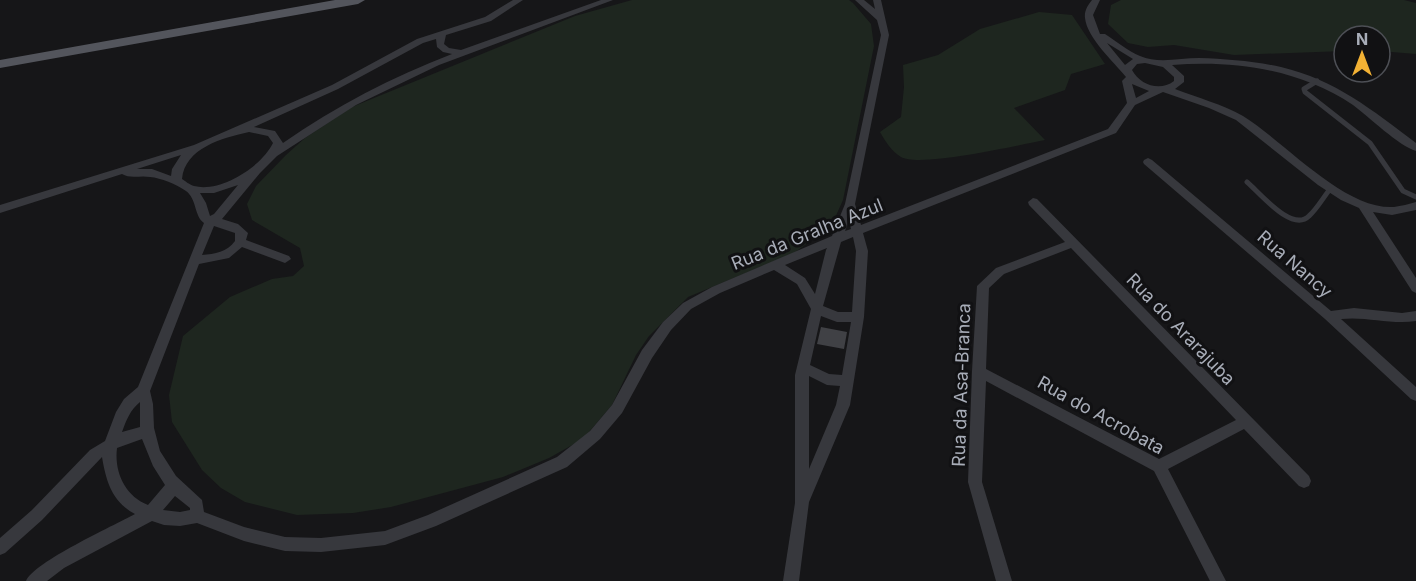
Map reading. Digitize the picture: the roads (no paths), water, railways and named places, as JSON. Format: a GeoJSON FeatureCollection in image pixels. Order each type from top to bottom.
{"type":"FeatureCollection","features":[{"type":"Feature","properties":{"kind":"main road"},"geometry":{"type":"LineString","coordinates":[[0,54],[309,0]]}},
{"type":"Feature","properties":{"kind":"main road"},"geometry":{"type":"LineString","coordinates":[[0,63],[358,0]]}},
{"type":"Feature","properties":{"kind":"street"},"geometry":{"type":"LineString","coordinates":[[0,209],[202,145],[308,100],[369,70],[409,46],[488,19],[519,0]]}},
{"type":"Feature","properties":{"kind":"street"},"geometry":{"type":"LineString","coordinates":[[143,391],[147,399],[148,432],[157,462],[174,486],[197,505],[197,516],[180,519],[150,514],[126,501],[118,491],[110,468],[111,443],[121,416],[129,403],[143,391],[210,221],[218,217],[255,172],[276,153],[318,122],[361,97],[462,53],[609,0]]}},
{"type":"Feature","properties":{"kind":"street"},"geometry":{"type":"LineString","coordinates":[[858,0],[882,20]]}},
{"type":"Feature","properties":{"kind":"street"},"geometry":{"type":"LineString","coordinates":[[791,581],[802,503],[804,368],[817,309],[837,239],[850,204],[885,35],[877,0]]}},
{"type":"Feature","properties":{"kind":"street"},"geometry":{"type":"LineString","coordinates":[[1096,0],[1090,8],[1089,18],[1096,32],[1113,60],[1145,86],[1164,89],[1210,103],[1240,119],[1330,189],[1363,205],[1388,212],[1416,206]]}},
{"type":"Feature","properties":{"kind":"street"},"geometry":{"type":"LineString","coordinates":[[1096,32],[1124,52],[1140,60],[1262,67],[1317,81],[1360,106],[1416,148]]}},
{"type":"Feature","properties":{"kind":"street"},"geometry":{"type":"LineString","coordinates":[[443,33],[440,45],[451,52],[462,53]]}},
{"type":"Feature","properties":{"kind":"street"},"geometry":{"type":"LineString","coordinates":[[1132,103],[1127,81],[1130,75],[1129,64],[1140,60]]}},
{"type":"Feature","properties":{"kind":"street"},"geometry":{"type":"LineString","coordinates":[[1161,63],[1174,70],[1179,76],[1179,82],[1175,87],[1164,89]]}},
{"type":"Feature","properties":{"kind":"street","name":"Rua da Gralha Azul"},"geometry":{"type":"LineString","coordinates":[[197,516],[244,534],[285,544],[321,545],[385,538],[430,521],[562,462],[595,435],[617,409],[647,354],[667,326],[687,306],[716,290],[837,239],[1112,131],[1132,103],[1164,89]]}},
{"type":"Feature","properties":{"kind":"street"},"geometry":{"type":"LineString","coordinates":[[233,132],[249,129],[272,132],[278,137],[279,144],[276,153]]}},
{"type":"Feature","properties":{"kind":"street"},"geometry":{"type":"LineString","coordinates":[[176,181],[176,172],[180,163],[202,145]]}},
{"type":"Feature","properties":{"kind":"street","name":"Rua Nancy"},"geometry":{"type":"LineString","coordinates":[[1148,162],[1329,316],[1416,395]]}},
{"type":"Feature","properties":{"kind":"street"},"geometry":{"type":"LineString","coordinates":[[117,171],[152,173],[176,181],[182,187],[192,190],[223,187],[255,172]]}},
{"type":"Feature","properties":{"kind":"street"},"geometry":{"type":"LineString","coordinates":[[192,190],[201,203],[205,219],[239,229],[242,233],[240,242],[232,251],[219,257],[195,260]]}},
{"type":"Feature","properties":{"kind":"street","name":"Rua do Ararajuba"},"geometry":{"type":"LineString","coordinates":[[1033,202],[1304,481]]}},
{"type":"Feature","properties":{"kind":"street"},"geometry":{"type":"LineString","coordinates":[[802,503],[843,405],[858,318],[862,251],[850,204]]}},
{"type":"Feature","properties":{"kind":"street"},"geometry":{"type":"LineString","coordinates":[[1363,205],[1416,288]]}},
{"type":"Feature","properties":{"kind":"street"},"geometry":{"type":"LineString","coordinates":[[240,242],[285,260]]}},
{"type":"Feature","properties":{"kind":"street","name":"Rua da Asa-Branca"},"geometry":{"type":"LineString","coordinates":[[1004,581],[975,482],[982,286],[1000,271],[1073,243]]}},
{"type":"Feature","properties":{"kind":"street"},"geometry":{"type":"LineString","coordinates":[[777,266],[801,281],[817,309],[837,317],[858,318]]}},
{"type":"Feature","properties":{"kind":"street"},"geometry":{"type":"LineString","coordinates":[[1329,316],[1354,313],[1402,318],[1416,316]]}},
{"type":"Feature","properties":{"kind":"street"},"geometry":{"type":"LineString","coordinates":[[804,368],[828,379],[847,381]]}},
{"type":"Feature","properties":{"kind":"street","name":"Rua do Acrobata"},"geometry":{"type":"LineString","coordinates":[[978,371],[1159,466],[1216,580]]}},
{"type":"Feature","properties":{"kind":"street"},"geometry":{"type":"LineString","coordinates":[[1159,466],[1246,421]]}},
{"type":"Feature","properties":{"kind":"street"},"geometry":{"type":"LineString","coordinates":[[0,548],[37,515],[95,454],[111,443],[148,432]]}},
{"type":"Feature","properties":{"kind":"street"},"geometry":{"type":"LineString","coordinates":[[34,581],[59,563],[150,514],[174,486]]}},
{"type":"Feature","properties":{"kind":"lane"},"geometry":{"type":"LineString","coordinates":[[1317,81],[1304,89],[1305,92],[1370,143],[1402,191],[1416,197]]}},
{"type":"Feature","properties":{"kind":"lane"},"geometry":{"type":"LineString","coordinates":[[1246,182],[1288,219],[1300,221],[1308,218],[1330,189]]}}]}
